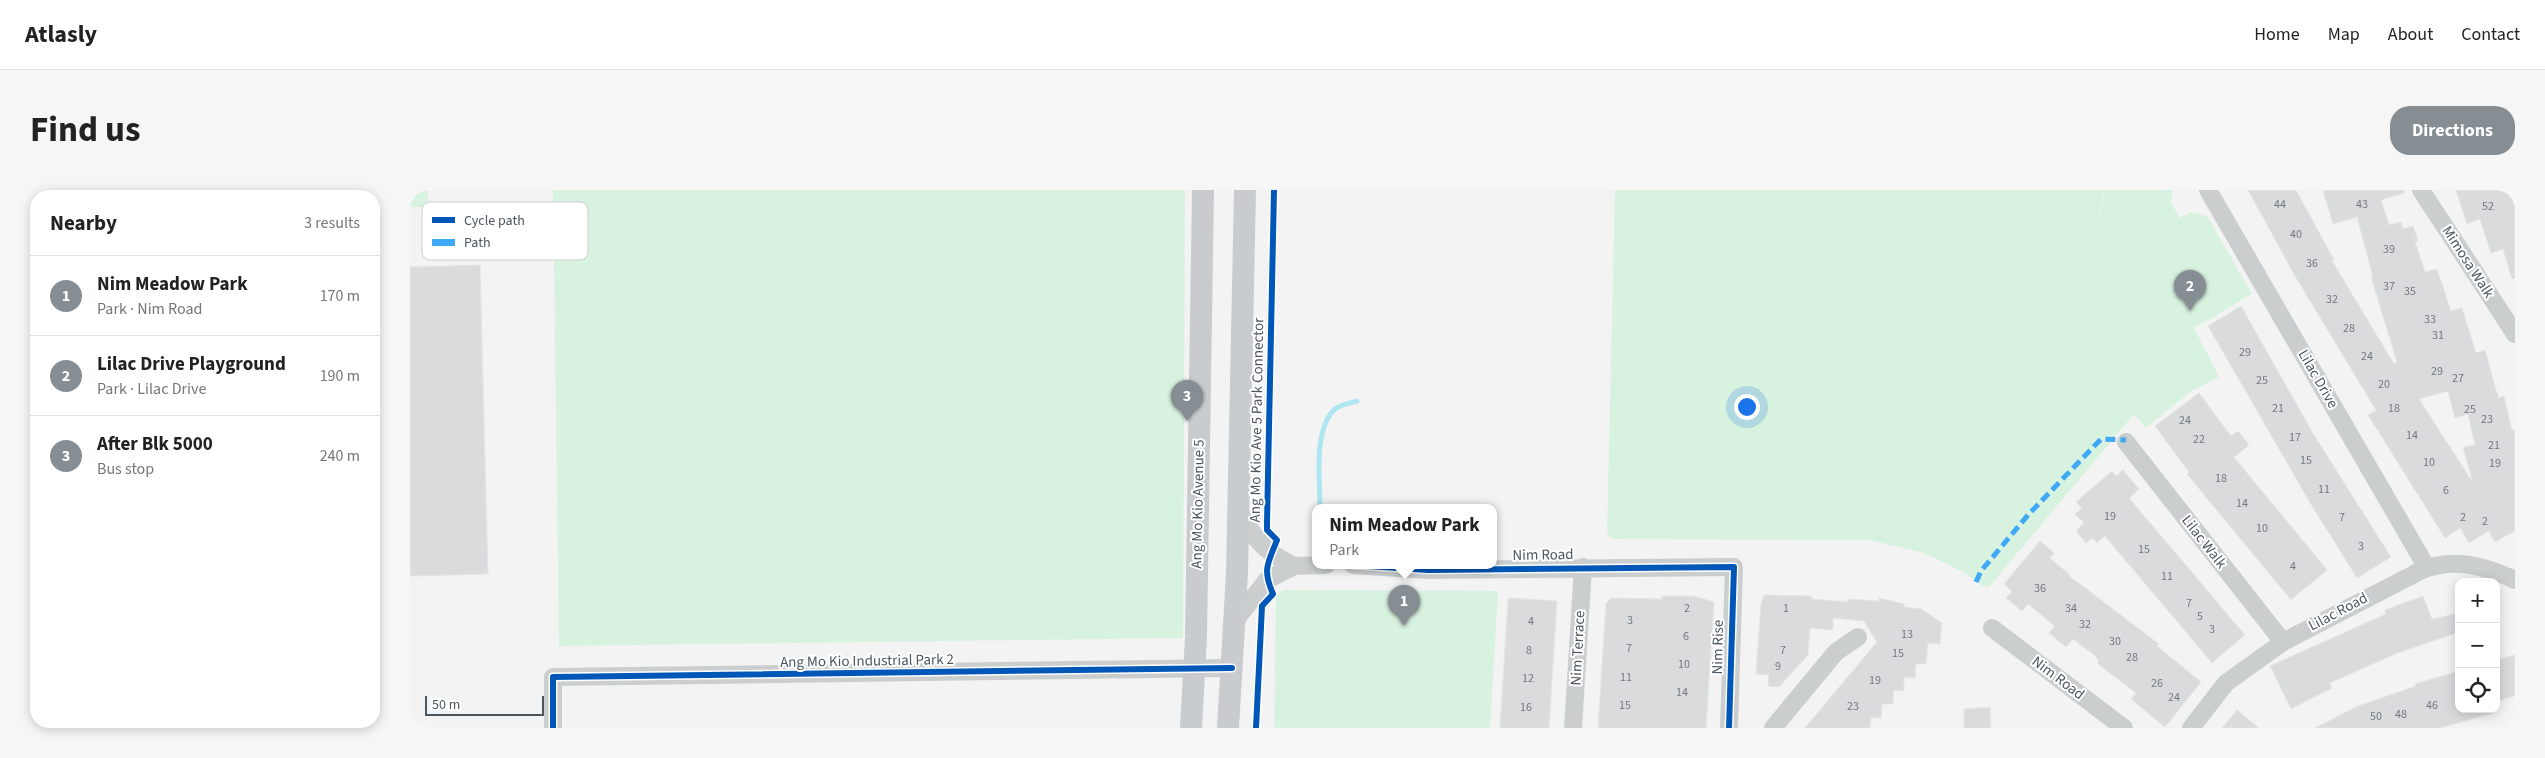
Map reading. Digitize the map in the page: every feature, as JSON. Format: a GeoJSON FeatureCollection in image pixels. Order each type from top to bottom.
{"type":"FeatureCollection","features":[{"type":"Feature","properties":{"kind":"main road","name":"Ang Mo Kio Avenue 5"},"geometry":{"type":"LineString","coordinates":[[1191,728],[1195,668],[1203,190]]}},
{"type":"Feature","properties":{"kind":"main road"},"geometry":{"type":"LineString","coordinates":[[1228,728],[1238,508],[1245,190]]}},
{"type":"Feature","properties":{"kind":"street","name":"Lilac Drive"},"geometry":{"type":"LineString","coordinates":[[2208,190],[2427,568]]}},
{"type":"Feature","properties":{"kind":"street","name":"Mimosa Walk"},"geometry":{"type":"LineString","coordinates":[[2421,190],[2515,334]]}},
{"type":"Feature","properties":{"kind":"street","name":"Lilac Walk"},"geometry":{"type":"LineString","coordinates":[[2126,442],[2282,642]]}},
{"type":"Feature","properties":{"kind":"street"},"geometry":{"type":"LineString","coordinates":[[1238,508],[1256,539],[1271,555],[1294,566]]}},
{"type":"Feature","properties":{"kind":"street","name":"Lilac Road"},"geometry":{"type":"LineString","coordinates":[[2191,728],[2226,683],[2282,642],[2427,568],[2456,564],[2479,565],[2515,580]]}},
{"type":"Feature","properties":{"kind":"street"},"geometry":{"type":"LineString","coordinates":[[1234,622],[1267,580],[1294,566],[1312,565]]}},
{"type":"Feature","properties":{"kind":"street","name":"Nim Terrace"},"geometry":{"type":"LineString","coordinates":[[1573,728],[1583,567]]}},
{"type":"Feature","properties":{"kind":"street","name":"Nim Road"},"geometry":{"type":"LineString","coordinates":[[1497,569],[1734,567]]}},
{"type":"Feature","properties":{"kind":"street","name":"Nim Rise"},"geometry":{"type":"LineString","coordinates":[[1729,728],[1734,567]]}},
{"type":"Feature","properties":{"kind":"street","name":"Nim Road"},"geometry":{"type":"LineString","coordinates":[[1413,569],[1480,569]]}},
{"type":"Feature","properties":{"kind":"street","name":"Nim Road"},"geometry":{"type":"LineString","coordinates":[[1992,628],[2124,728]]}},
{"type":"Feature","properties":{"kind":"street"},"geometry":{"type":"LineString","coordinates":[[1773,728],[1836,652],[1858,637]]}},
{"type":"Feature","properties":{"kind":"street","name":"Ang Mo Kio Industrial Park 2"},"geometry":{"type":"LineString","coordinates":[[552,728],[553,677],[1232,668]]}},
{"type":"Feature","properties":{"kind":"green space"},"geometry":{"type":"Polygon","coordinates":[[[411,190],[428,190],[427,202],[422,202],[422,207],[411,207],[411,190]]]}},
{"type":"Feature","properties":{"kind":"green space"},"geometry":{"type":"Polygon","coordinates":[[[553,190],[1185,190],[1183,638],[559,646],[554,260],[588,260],[588,202],[553,202],[553,190]]]}},
{"type":"Feature","properties":{"kind":"green space"},"geometry":{"type":"Polygon","coordinates":[[[1615,190],[2104,190],[2095,237],[2105,190],[2173,190],[2171,203],[2180,218],[2190,212],[2207,216],[2252,294],[2194,328],[2219,377],[2190,392],[2146,428],[2134,414],[1989,587],[1983,586],[1963,572],[1924,553],[1870,540],[1614,539],[1607,533],[1615,190]]]}},
{"type":"Feature","properties":{"kind":"green space"},"geometry":{"type":"Polygon","coordinates":[[[1283,590],[1498,591],[1490,728],[1274,728],[1276,597],[1283,590]]]}},
{"type":"Feature","properties":{"kind":"building"},"geometry":{"type":"Polygon","coordinates":[[[2248,190],[2296,190],[2334,260],[2332,261],[2394,364],[2397,362],[2371,277],[2373,277],[2357,217],[2333,224],[2323,190],[2403,190],[2404,193],[2381,200],[2389,225],[2401,222],[2403,229],[2413,226],[2418,241],[2415,242],[2425,272],[2437,269],[2451,311],[2462,308],[2476,353],[2485,350],[2499,398],[2504,396],[2512,431],[2515,430],[2515,531],[2495,542],[2489,531],[2469,543],[2460,528],[2445,538],[2368,415],[2376,410],[2295,276],[2248,190]],[[2448,391],[2419,399],[2473,483],[2463,447],[2475,445],[2468,414],[2455,418],[2448,391]]]}},
{"type":"Feature","properties":{"kind":"building"},"geometry":{"type":"Polygon","coordinates":[[[2456,190],[2515,190],[2515,278],[2512,279],[2503,249],[2491,253],[2480,219],[2467,224],[2456,190]]]}},
{"type":"Feature","properties":{"kind":"building"},"geometry":{"type":"Polygon","coordinates":[[[480,265],[488,574],[410,576],[410,267],[480,265]]]}},
{"type":"Feature","properties":{"kind":"building"},"geometry":{"type":"Polygon","coordinates":[[[2241,306],[2314,435],[2391,557],[2357,578],[2312,506],[2208,326],[2241,306]]]}},
{"type":"Feature","properties":{"kind":"building"},"geometry":{"type":"Polygon","coordinates":[[[2199,393],[2231,436],[2238,431],[2249,445],[2234,457],[2327,570],[2291,600],[2187,474],[2189,472],[2155,426],[2199,393]]]}},
{"type":"Feature","properties":{"kind":"building"},"geometry":{"type":"Polygon","coordinates":[[[2123,470],[2139,489],[2129,498],[2245,635],[2212,663],[2105,536],[2097,543],[2092,538],[2086,543],[2076,531],[2084,523],[2075,514],[2082,508],[2076,502],[2112,471],[2116,476],[2123,470]]]}},
{"type":"Feature","properties":{"kind":"building"},"geometry":{"type":"Polygon","coordinates":[[[2040,541],[2054,553],[2050,558],[2068,575],[2159,644],[2157,646],[2201,682],[2165,727],[2131,699],[2136,693],[2097,663],[2099,661],[2093,654],[2073,639],[2066,647],[2049,633],[2055,626],[2028,604],[2022,611],[2006,598],[2012,591],[2004,584],[2040,541]]]}},
{"type":"Feature","properties":{"kind":"building"},"geometry":{"type":"Polygon","coordinates":[[[1764,595],[1812,596],[1811,599],[1847,602],[1847,599],[1879,601],[1879,598],[1904,604],[1904,607],[1921,609],[1942,623],[1940,644],[1928,643],[1926,664],[1916,664],[1915,678],[1904,677],[1904,691],[1894,690],[1893,704],[1882,704],[1881,718],[1871,717],[1870,728],[1805,728],[1877,642],[1864,621],[1833,618],[1833,630],[1810,628],[1808,655],[1779,687],[1768,686],[1769,675],[1756,674],[1761,604],[1764,595]]]}},
{"type":"Feature","properties":{"kind":"building"},"geometry":{"type":"Polygon","coordinates":[[[1662,596],[1693,596],[1714,602],[1706,728],[1598,728],[1606,603],[1611,598],[1662,599],[1662,596]]]}},
{"type":"Feature","properties":{"kind":"building"},"geometry":{"type":"Polygon","coordinates":[[[2423,596],[2432,619],[2455,614],[2455,633],[2395,654],[2330,683],[2332,688],[2291,709],[2270,666],[2386,614],[2385,610],[2423,596]]]}},
{"type":"Feature","properties":{"kind":"building"},"geometry":{"type":"Polygon","coordinates":[[[1508,598],[1557,601],[1549,728],[1500,728],[1508,598]]]}},
{"type":"Feature","properties":{"kind":"building"},"geometry":{"type":"Polygon","coordinates":[[[2515,655],[2515,696],[2500,700],[2500,668],[2500,659],[2515,655]]]}},
{"type":"Feature","properties":{"kind":"building"},"geometry":{"type":"Polygon","coordinates":[[[2455,672],[2455,713],[2493,713],[2440,728],[2315,728],[2358,706],[2416,686],[2415,684],[2455,672]]]}},
{"type":"Feature","properties":{"kind":"building"},"geometry":{"type":"Polygon","coordinates":[[[1990,707],[1991,728],[1964,728],[1964,709],[1990,707]]]}},
{"type":"Feature","properties":{"kind":"building"},"geometry":{"type":"Polygon","coordinates":[[[2237,710],[2259,728],[2222,728],[2237,710]]]}},
{"type":"Feature","properties":{"kind":"waterway"},"geometry":{"type":"LineString","coordinates":[[1320,504],[1319,455],[1323,429],[1335,409],[1357,401]]}},
{"type":"Feature","properties":{"kind":"marked path"},"geometry":{"type":"LineString","coordinates":[[1976,582],[1981,571],[2028,515],[2101,439],[2126,440]]}},
{"type":"Feature","properties":{"kind":"cycle path","name":"Ang Mo Kio Ave 5 Park Connector"},"geometry":{"type":"LineString","coordinates":[[1256,728],[1262,606],[1273,594],[1267,572],[1277,540],[1267,530],[1274,190]]}},
{"type":"Feature","properties":{"kind":"cycle path"},"geometry":{"type":"LineString","coordinates":[[1413,569],[1734,567],[1729,728]]}},
{"type":"Feature","properties":{"kind":"cycle path"},"geometry":{"type":"LineString","coordinates":[[553,728],[553,677],[1232,668]]}},
{"type":"Feature","properties":{"kind":"place","name":"Lilac Drive Playground"},"geometry":{"type":"Point","coordinates":[2190,311]}},
{"type":"Feature","properties":{"kind":"place","name":"After Blk 5000"},"geometry":{"type":"Point","coordinates":[1187,421]}},
{"type":"Feature","properties":{"kind":"place","name":"Nim Meadow Park"},"geometry":{"type":"Point","coordinates":[1404,626]}}]}
